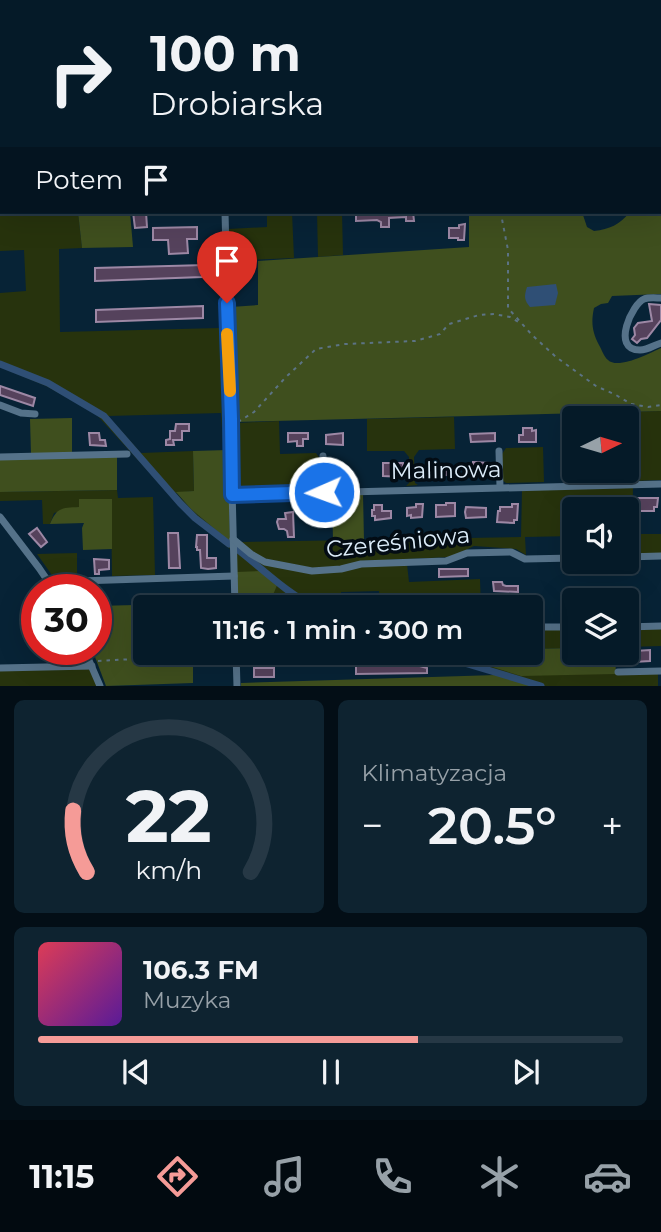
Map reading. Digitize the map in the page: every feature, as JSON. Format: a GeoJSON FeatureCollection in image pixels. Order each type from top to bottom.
{"type":"FeatureCollection","features":[{"type":"Feature","properties":{"kind":"street"},"geometry":{"type":"LineString","coordinates":[[225,214],[235,595]]}},
{"type":"Feature","properties":{"kind":"street"},"geometry":{"type":"LineString","coordinates":[[661,298],[645,298],[639,303],[624,335],[628,345],[636,350],[644,350],[661,343]]}},
{"type":"Feature","properties":{"kind":"street"},"geometry":{"type":"LineString","coordinates":[[0,405],[21,413],[35,414]]}},
{"type":"Feature","properties":{"kind":"street"},"geometry":{"type":"LineString","coordinates":[[499,451],[500,487]]}},
{"type":"Feature","properties":{"kind":"street"},"geometry":{"type":"LineString","coordinates":[[0,457],[127,454]]}},
{"type":"Feature","properties":{"kind":"street"},"geometry":{"type":"LineString","coordinates":[[323,456],[324,492]]}},
{"type":"Feature","properties":{"kind":"street","name":"Malinowa"},"geometry":{"type":"LineString","coordinates":[[232,495],[661,484]]}},
{"type":"Feature","properties":{"kind":"street"},"geometry":{"type":"LineString","coordinates":[[0,517],[43,574]]}},
{"type":"Feature","properties":{"kind":"street","name":"Czereśniowa"},"geometry":{"type":"LineString","coordinates":[[233,539],[265,562],[312,571],[341,569],[361,564],[446,561],[467,553],[511,552],[525,559],[562,558]]}},
{"type":"Feature","properties":{"kind":"street"},"geometry":{"type":"LineString","coordinates":[[639,557],[661,556]]}},
{"type":"Feature","properties":{"kind":"street"},"geometry":{"type":"LineString","coordinates":[[112,580],[234,576]]}},
{"type":"Feature","properties":{"kind":"street"},"geometry":{"type":"LineString","coordinates":[[639,626],[661,626]]}},
{"type":"Feature","properties":{"kind":"street"},"geometry":{"type":"LineString","coordinates":[[543,627],[562,627]]}},
{"type":"Feature","properties":{"kind":"street"},"geometry":{"type":"LineString","coordinates":[[0,668],[68,665]]}},
{"type":"Feature","properties":{"kind":"street"},"geometry":{"type":"LineString","coordinates":[[91,665],[100,686]]}},
{"type":"Feature","properties":{"kind":"street"},"geometry":{"type":"LineString","coordinates":[[236,665],[237,686]]}},
{"type":"Feature","properties":{"kind":"street"},"geometry":{"type":"LineString","coordinates":[[618,672],[661,671]]}},
{"type":"Feature","properties":{"kind":"path"},"geometry":{"type":"LineString","coordinates":[[502,214],[508,250],[508,308],[556,357],[596,386],[631,404],[648,407],[661,405]]}},
{"type":"Feature","properties":{"kind":"path"},"geometry":{"type":"LineString","coordinates":[[231,426],[254,412],[316,349],[345,344],[415,341],[440,334],[449,324],[479,315],[510,317],[522,324]]}},
{"type":"Feature","properties":{"kind":"path"},"geometry":{"type":"LineString","coordinates":[[112,662],[133,659]]}},
{"type":"Feature","properties":{"kind":"green space"},"geometry":{"type":"Polygon","coordinates":[[[0,214],[78,214],[82,248],[59,249],[60,332],[220,328],[222,413],[228,413],[228,445],[223,445],[221,413],[108,416],[141,453],[193,451],[194,491],[176,493],[230,542],[230,549],[190,517],[95,413],[46,386],[0,367],[0,293],[26,291],[24,250],[0,251],[0,214]]]}},
{"type":"Feature","properties":{"kind":"green space"},"geometry":{"type":"Polygon","coordinates":[[[78,214],[130,214],[133,247],[82,248],[78,214]]]}},
{"type":"Feature","properties":{"kind":"green space"},"geometry":{"type":"Polygon","coordinates":[[[267,214],[292,214],[294,258],[229,261],[228,229],[267,227],[267,214]]]}},
{"type":"Feature","properties":{"kind":"green space"},"geometry":{"type":"Polygon","coordinates":[[[317,214],[342,214],[343,255],[318,257],[317,214]]]}},
{"type":"Feature","properties":{"kind":"green space"},"geometry":{"type":"Polygon","coordinates":[[[469,214],[583,214],[587,227],[594,231],[610,228],[628,214],[661,214],[661,294],[612,296],[608,303],[594,308],[592,322],[603,353],[613,363],[634,360],[661,348],[661,411],[639,412],[639,406],[562,406],[562,414],[233,422],[231,307],[258,305],[258,261],[469,247],[469,214]]]}},
{"type":"Feature","properties":{"kind":"green space"},"geometry":{"type":"Polygon","coordinates":[[[661,411],[661,480],[639,481],[639,412],[661,411]]]}},
{"type":"Feature","properties":{"kind":"green space"},"geometry":{"type":"Polygon","coordinates":[[[454,417],[455,449],[419,450],[414,457],[415,483],[418,485],[406,486],[409,483],[409,457],[404,451],[367,451],[367,419],[454,417]]]}},
{"type":"Feature","properties":{"kind":"green space"},"geometry":{"type":"Polygon","coordinates":[[[72,418],[72,453],[31,454],[30,419],[72,418]]]}},
{"type":"Feature","properties":{"kind":"green space"},"geometry":{"type":"Polygon","coordinates":[[[279,421],[280,454],[316,453],[321,460],[321,485],[318,489],[243,490],[238,485],[236,423],[279,421]]]}},
{"type":"Feature","properties":{"kind":"green space"},"geometry":{"type":"Polygon","coordinates":[[[543,447],[544,482],[506,483],[502,480],[502,454],[506,448],[543,447]]]}},
{"type":"Feature","properties":{"kind":"green space"},"geometry":{"type":"Polygon","coordinates":[[[228,450],[230,542],[191,509],[176,492],[194,491],[193,451],[228,450]]]}},
{"type":"Feature","properties":{"kind":"green space"},"geometry":{"type":"Polygon","coordinates":[[[117,455],[117,490],[0,492],[0,459],[117,455]]]}},
{"type":"Feature","properties":{"kind":"green space"},"geometry":{"type":"Polygon","coordinates":[[[633,488],[633,497],[562,497],[562,536],[525,537],[526,555],[516,549],[474,546],[451,557],[362,561],[342,567],[317,569],[262,558],[239,542],[521,537],[522,490],[633,488]]]}},
{"type":"Feature","properties":{"kind":"green space"},"geometry":{"type":"Polygon","coordinates":[[[117,490],[118,498],[153,497],[155,575],[112,576],[111,499],[79,499],[79,507],[54,513],[50,524],[43,524],[42,500],[0,501],[0,492],[117,490]]]}},
{"type":"Feature","properties":{"kind":"green space"},"geometry":{"type":"Polygon","coordinates":[[[363,494],[364,540],[333,540],[332,495],[363,494]]]}},
{"type":"Feature","properties":{"kind":"green space"},"geometry":{"type":"Polygon","coordinates":[[[79,499],[112,499],[112,549],[83,550],[84,523],[50,524],[61,509],[79,507],[79,499]]]}},
{"type":"Feature","properties":{"kind":"green space"},"geometry":{"type":"Polygon","coordinates":[[[639,534],[661,534],[661,553],[639,554],[639,534]]]}},
{"type":"Feature","properties":{"kind":"green space"},"geometry":{"type":"Polygon","coordinates":[[[236,545],[264,565],[304,572],[407,564],[409,582],[480,579],[481,595],[379,595],[379,591],[341,592],[341,595],[273,595],[277,583],[236,572],[236,545]]]}},
{"type":"Feature","properties":{"kind":"green space"},"geometry":{"type":"Polygon","coordinates":[[[77,553],[77,574],[51,574],[37,554],[77,553]]]}},
{"type":"Feature","properties":{"kind":"green space"},"geometry":{"type":"Polygon","coordinates":[[[261,571],[278,583],[273,595],[237,595],[236,572],[261,571]]]}},
{"type":"Feature","properties":{"kind":"green space"},"geometry":{"type":"Polygon","coordinates":[[[133,605],[133,665],[193,665],[193,683],[106,686],[98,665],[112,665],[112,606],[133,605]]]}},
{"type":"Feature","properties":{"kind":"green space"},"geometry":{"type":"Polygon","coordinates":[[[661,627],[661,646],[639,647],[639,628],[661,627]]]}},
{"type":"Feature","properties":{"kind":"green space"},"geometry":{"type":"Polygon","coordinates":[[[562,629],[562,648],[543,649],[543,630],[562,629]]]}},
{"type":"Feature","properties":{"kind":"green space"},"geometry":{"type":"Polygon","coordinates":[[[562,648],[562,665],[616,665],[616,674],[521,676],[486,665],[543,665],[543,649],[562,648]]]}},
{"type":"Feature","properties":{"kind":"green space"},"geometry":{"type":"Polygon","coordinates":[[[465,665],[658,673],[658,686],[534,686],[465,665]]]}},
{"type":"Feature","properties":{"kind":"green space"},"geometry":{"type":"Polygon","coordinates":[[[85,667],[90,670],[97,686],[0,686],[0,670],[85,667]]]}},
{"type":"Feature","properties":{"kind":"green space"},"geometry":{"type":"Polygon","coordinates":[[[496,675],[534,686],[241,686],[241,683],[496,675]]]}},
{"type":"Feature","properties":{"kind":"water"},"geometry":{"type":"Polygon","coordinates":[[[556,284],[558,293],[555,305],[530,307],[525,298],[527,287],[556,284]]]}},
{"type":"Feature","properties":{"kind":"building"},"geometry":{"type":"Polygon","coordinates":[[[133,214],[146,214],[147,227],[135,228],[133,214]]]}},
{"type":"Feature","properties":{"kind":"building"},"geometry":{"type":"Polygon","coordinates":[[[356,214],[413,214],[414,221],[406,221],[406,217],[389,218],[389,227],[381,227],[381,222],[377,220],[356,221],[356,214]]]}},
{"type":"Feature","properties":{"kind":"building"},"geometry":{"type":"Polygon","coordinates":[[[465,224],[464,240],[449,238],[449,228],[459,228],[459,225],[465,224]]]}},
{"type":"Feature","properties":{"kind":"building"},"geometry":{"type":"Polygon","coordinates":[[[197,227],[197,239],[187,239],[188,253],[169,254],[168,240],[153,240],[153,228],[197,227]]]}},
{"type":"Feature","properties":{"kind":"building"},"geometry":{"type":"Polygon","coordinates":[[[205,265],[202,277],[95,281],[95,268],[205,265]]]}},
{"type":"Feature","properties":{"kind":"building"},"geometry":{"type":"Polygon","coordinates":[[[649,304],[661,305],[661,320],[647,338],[637,343],[632,339],[635,335],[634,328],[638,323],[652,321],[649,304]]]}},
{"type":"Feature","properties":{"kind":"building"},"geometry":{"type":"Polygon","coordinates":[[[203,306],[203,318],[96,322],[96,310],[203,306]]]}},
{"type":"Feature","properties":{"kind":"building"},"geometry":{"type":"Polygon","coordinates":[[[0,386],[35,398],[33,406],[0,395],[0,386]]]}},
{"type":"Feature","properties":{"kind":"building"},"geometry":{"type":"Polygon","coordinates":[[[176,424],[189,424],[189,431],[182,431],[182,440],[173,440],[174,445],[166,445],[166,440],[170,439],[170,431],[175,431],[176,424]]]}},
{"type":"Feature","properties":{"kind":"building"},"geometry":{"type":"Polygon","coordinates":[[[523,428],[536,430],[536,442],[519,442],[523,428]]]}},
{"type":"Feature","properties":{"kind":"building"},"geometry":{"type":"Polygon","coordinates":[[[89,433],[99,433],[100,440],[105,440],[106,446],[90,445],[89,433]]]}},
{"type":"Feature","properties":{"kind":"building"},"geometry":{"type":"Polygon","coordinates":[[[288,433],[308,433],[308,439],[303,439],[303,446],[297,446],[297,441],[288,442],[288,433]]]}},
{"type":"Feature","properties":{"kind":"building"},"geometry":{"type":"Polygon","coordinates":[[[343,433],[343,445],[326,444],[326,435],[343,433]]]}},
{"type":"Feature","properties":{"kind":"building"},"geometry":{"type":"Polygon","coordinates":[[[495,433],[495,441],[471,442],[470,434],[495,433]]]}},
{"type":"Feature","properties":{"kind":"building"},"geometry":{"type":"Polygon","coordinates":[[[473,462],[489,463],[489,472],[473,474],[473,462]]]}},
{"type":"Feature","properties":{"kind":"building"},"geometry":{"type":"Polygon","coordinates":[[[383,463],[403,463],[403,477],[383,476],[383,463]]]}},
{"type":"Feature","properties":{"kind":"building"},"geometry":{"type":"Polygon","coordinates":[[[425,466],[447,466],[447,475],[425,476],[425,466]]]}},
{"type":"Feature","properties":{"kind":"building"},"geometry":{"type":"Polygon","coordinates":[[[639,498],[658,498],[654,511],[640,511],[639,498]]]}},
{"type":"Feature","properties":{"kind":"building"},"geometry":{"type":"Polygon","coordinates":[[[455,503],[455,516],[436,517],[436,505],[455,503]]]}},
{"type":"Feature","properties":{"kind":"building"},"geometry":{"type":"Polygon","coordinates":[[[416,504],[423,504],[422,517],[407,516],[407,508],[416,507],[416,504]]]}},
{"type":"Feature","properties":{"kind":"building"},"geometry":{"type":"Polygon","coordinates":[[[512,504],[518,504],[517,520],[514,520],[514,523],[497,522],[500,507],[512,507],[512,504]]]}},
{"type":"Feature","properties":{"kind":"building"},"geometry":{"type":"Polygon","coordinates":[[[374,505],[382,505],[382,511],[391,511],[391,518],[375,520],[375,516],[372,516],[374,505]]]}},
{"type":"Feature","properties":{"kind":"building"},"geometry":{"type":"Polygon","coordinates":[[[466,507],[486,508],[486,517],[466,518],[466,507]]]}},
{"type":"Feature","properties":{"kind":"building"},"geometry":{"type":"Polygon","coordinates":[[[293,512],[294,537],[288,537],[287,531],[279,529],[277,522],[278,519],[286,519],[285,513],[293,512]]]}},
{"type":"Feature","properties":{"kind":"building"},"geometry":{"type":"Polygon","coordinates":[[[37,528],[47,542],[41,547],[29,534],[37,528]]]}},
{"type":"Feature","properties":{"kind":"building"},"geometry":{"type":"Polygon","coordinates":[[[168,533],[178,533],[180,568],[169,568],[168,533]]]}},
{"type":"Feature","properties":{"kind":"building"},"geometry":{"type":"Polygon","coordinates":[[[197,535],[207,535],[207,558],[216,558],[216,568],[201,568],[200,550],[196,547],[197,535]]]}},
{"type":"Feature","properties":{"kind":"building"},"geometry":{"type":"Polygon","coordinates":[[[94,559],[109,560],[109,569],[99,570],[99,574],[95,574],[94,559]]]}},
{"type":"Feature","properties":{"kind":"building"},"geometry":{"type":"Polygon","coordinates":[[[439,569],[468,569],[468,576],[439,577],[439,569]]]}},
{"type":"Feature","properties":{"kind":"building"},"geometry":{"type":"Polygon","coordinates":[[[493,582],[518,586],[518,592],[494,591],[493,582]]]}},
{"type":"Feature","properties":{"kind":"building"},"geometry":{"type":"Polygon","coordinates":[[[650,650],[650,661],[639,662],[639,651],[650,650]]]}},
{"type":"Feature","properties":{"kind":"building"},"geometry":{"type":"Polygon","coordinates":[[[356,665],[416,665],[427,668],[427,673],[356,674],[356,665]]]}},
{"type":"Feature","properties":{"kind":"building"},"geometry":{"type":"Polygon","coordinates":[[[254,668],[274,668],[274,677],[254,677],[254,668]]]}},
{"type":"Feature","properties":{"kind":"waterway"},"geometry":{"type":"LineString","coordinates":[[0,364],[48,383],[104,416],[180,503],[229,544]]}},
{"type":"Feature","properties":{"kind":"waterway"},"geometry":{"type":"LineString","coordinates":[[237,549],[295,595]]}},
{"type":"Feature","properties":{"kind":"waterway"},"geometry":{"type":"LineString","coordinates":[[471,665],[541,686]]}},
{"type":"Feature","properties":{"kind":"slow traffic"},"geometry":{"type":"LineString","coordinates":[[227,334],[230,391]]}},
{"type":"Feature","properties":{"kind":"route"},"geometry":{"type":"LineString","coordinates":[[227,303],[232,495],[324,492]]}}]}
